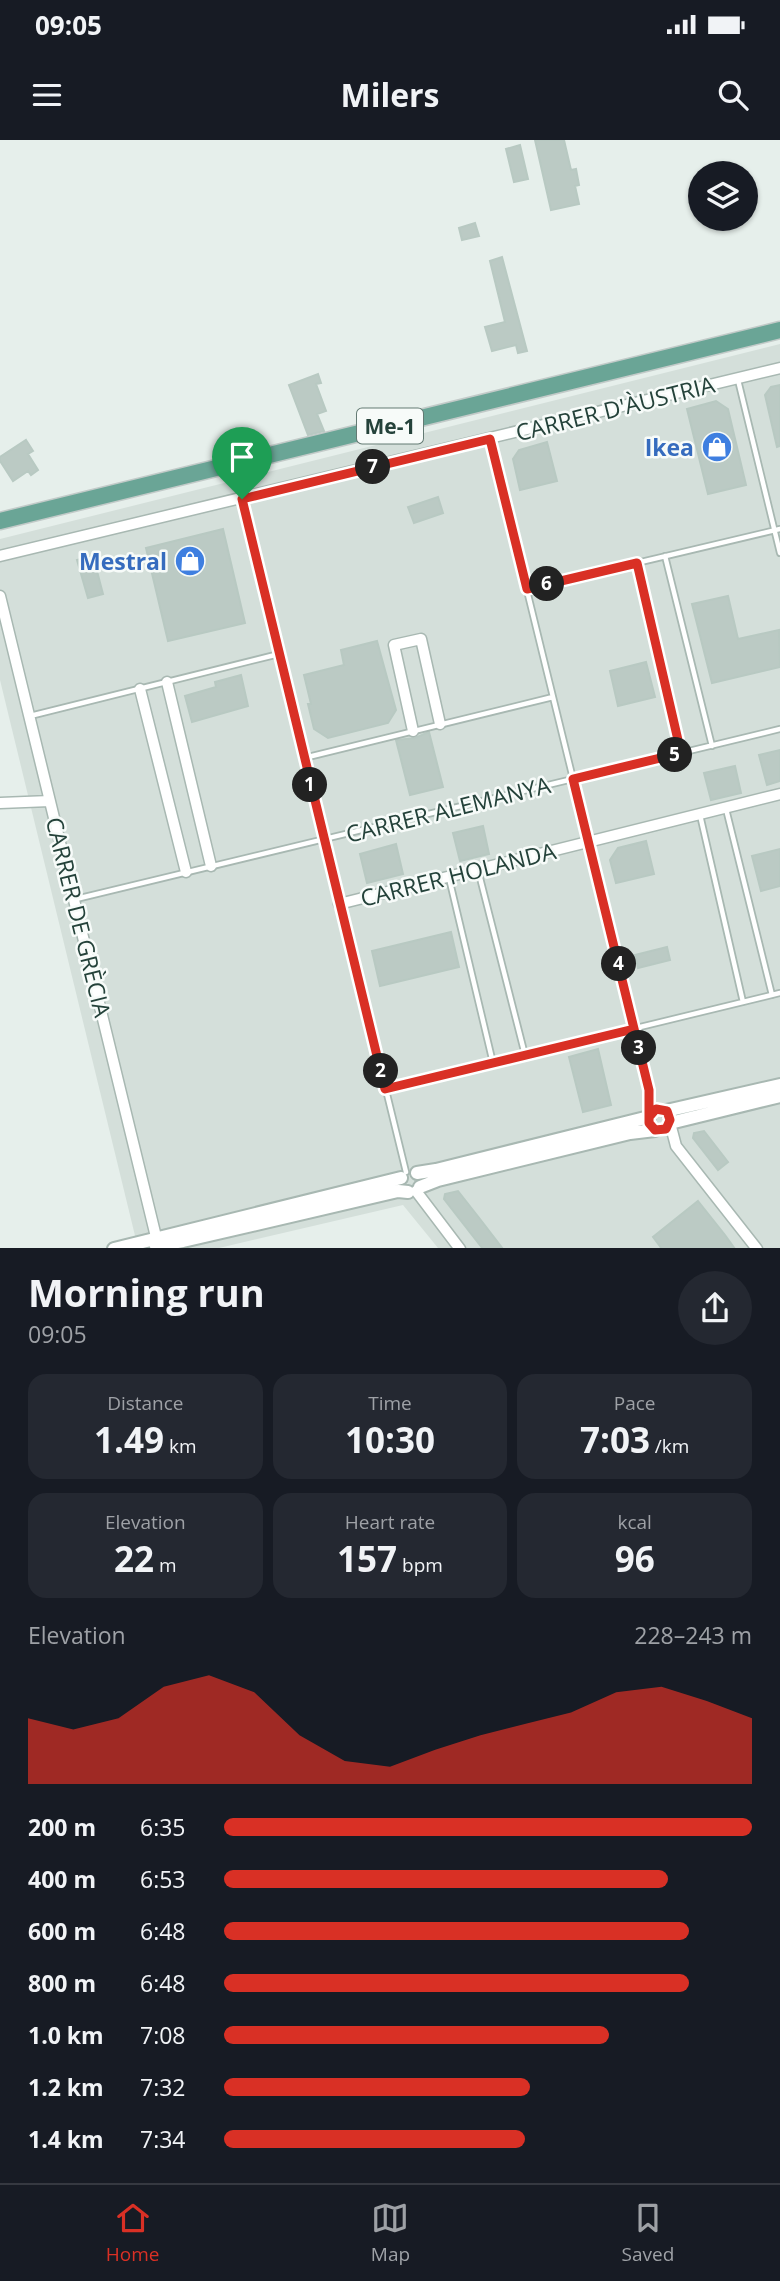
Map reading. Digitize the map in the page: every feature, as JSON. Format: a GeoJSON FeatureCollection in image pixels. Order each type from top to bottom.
{"type":"FeatureCollection","features":[{"type":"Feature","properties":{"kind":"main road","name":"Me-1"},"geometry":{"type":"LineString","coordinates":[[0,521],[780,330]]}},
{"type":"Feature","properties":{"kind":"street","name":"CARRER D'ÀUSTRIA"},"geometry":{"type":"LineString","coordinates":[[0,556],[780,368]]}},
{"type":"Feature","properties":{"kind":"street","name":"CARRER DE GRÈCIA"},"geometry":{"type":"LineString","coordinates":[[0,596],[76,899],[157,1242]]}},
{"type":"Feature","properties":{"kind":"street"},"geometry":{"type":"LineString","coordinates":[[414,731],[394,645],[421,639],[440,724]]}},
{"type":"Feature","properties":{"kind":"street"},"geometry":{"type":"LineString","coordinates":[[167,682],[211,866]]}},
{"type":"Feature","properties":{"kind":"street"},"geometry":{"type":"LineString","coordinates":[[140,689],[186,872]]}},
{"type":"Feature","properties":{"kind":"street","name":"CARRER HOLANDA"},"geometry":{"type":"LineString","coordinates":[[339,904],[780,794]]}},
{"type":"Feature","properties":{"kind":"street"},"geometry":{"type":"LineString","coordinates":[[0,803],[50,802]]}},
{"type":"Feature","properties":{"kind":"street"},"geometry":{"type":"LineString","coordinates":[[668,1117],[780,1085]]}},
{"type":"Feature","properties":{"kind":"street"},"geometry":{"type":"LineString","coordinates":[[668,1117],[780,1096]]}},
{"type":"Feature","properties":{"kind":"street"},"geometry":{"type":"LineString","coordinates":[[145,1248],[179,1231],[649,1117],[656,1109],[668,1117],[676,1146],[757,1248]]}},
{"type":"Feature","properties":{"kind":"street"},"geometry":{"type":"LineString","coordinates":[[649,1117],[649,1123],[655,1130]]}},
{"type":"Feature","properties":{"kind":"street"},"geometry":{"type":"LineString","coordinates":[[114,1248],[183,1241],[398,1191],[415,1190],[438,1180],[631,1133],[666,1129],[668,1117]]}},
{"type":"Feature","properties":{"kind":"street"},"geometry":{"type":"LineString","coordinates":[[408,1174],[401,1186],[415,1190],[460,1248]]}},
{"type":"Feature","properties":{"kind":"street"},"geometry":{"type":"LineString","coordinates":[[408,1174],[421,1181],[415,1190]]}},
{"type":"Feature","properties":{"kind":"lane"},"geometry":{"type":"LineString","coordinates":[[737,378],[777,530],[780,553]]}},
{"type":"Feature","properties":{"kind":"lane"},"geometry":{"type":"LineString","coordinates":[[490,439],[649,1090],[649,1117]]}},
{"type":"Feature","properties":{"kind":"lane"},"geometry":{"type":"LineString","coordinates":[[242,499],[323,839],[408,1174]]}},
{"type":"Feature","properties":{"kind":"lane"},"geometry":{"type":"LineString","coordinates":[[527,589],[777,530]]}},
{"type":"Feature","properties":{"kind":"lane"},"geometry":{"type":"LineString","coordinates":[[665,556],[712,746]]}},
{"type":"Feature","properties":{"kind":"lane"},"geometry":{"type":"LineString","coordinates":[[637,563],[681,753]]}},
{"type":"Feature","properties":{"kind":"lane"},"geometry":{"type":"LineString","coordinates":[[30,716],[279,654]]}},
{"type":"Feature","properties":{"kind":"lane"},"geometry":{"type":"LineString","coordinates":[[304,758],[553,696]]}},
{"type":"Feature","properties":{"kind":"lane","name":"CARRER ALEMANYA"},"geometry":{"type":"LineString","coordinates":[[76,899],[780,729]]}},
{"type":"Feature","properties":{"kind":"lane"},"geometry":{"type":"LineString","coordinates":[[726,807],[772,995]]}},
{"type":"Feature","properties":{"kind":"lane"},"geometry":{"type":"LineString","coordinates":[[699,814],[743,1002]]}},
{"type":"Feature","properties":{"kind":"lane"},"geometry":{"type":"LineString","coordinates":[[478,869],[525,1055]]}},
{"type":"Feature","properties":{"kind":"lane"},"geometry":{"type":"LineString","coordinates":[[449,877],[493,1063]]}},
{"type":"Feature","properties":{"kind":"lane"},"geometry":{"type":"LineString","coordinates":[[385,1089],[780,993]]}},
{"type":"Feature","properties":{"kind":"shaded area"},"geometry":{"type":"Polygon","coordinates":[[[780,344],[780,1248],[438,1248],[403,1205],[219,1248],[138,1248],[0,680],[0,539],[780,344]]]}},
{"type":"Feature","properties":{"kind":"building"},"geometry":{"type":"Polygon","coordinates":[[[535,140],[564,140],[571,170],[576,169],[579,185],[575,186],[579,204],[551,210],[535,140]]]}},
{"type":"Feature","properties":{"kind":"building"},"geometry":{"type":"Polygon","coordinates":[[[520,145],[528,179],[514,182],[506,149],[520,145]]]}},
{"type":"Feature","properties":{"kind":"building"},"geometry":{"type":"Polygon","coordinates":[[[475,223],[479,236],[462,240],[459,228],[475,223]]]}},
{"type":"Feature","properties":{"kind":"building"},"geometry":{"type":"Polygon","coordinates":[[[502,257],[527,351],[518,353],[516,345],[492,351],[485,327],[505,322],[490,261],[502,257]]]}},
{"type":"Feature","properties":{"kind":"building"},"geometry":{"type":"Polygon","coordinates":[[[318,374],[321,383],[316,384],[326,411],[317,414],[324,431],[308,435],[289,385],[318,374]]]}},
{"type":"Feature","properties":{"kind":"building"},"geometry":{"type":"Polygon","coordinates":[[[780,385],[780,446],[777,447],[765,395],[771,387],[780,385]]]}},
{"type":"Feature","properties":{"kind":"building","name":"Ikea"},"geometry":{"type":"Polygon","coordinates":[[[716,401],[728,409],[746,485],[708,494],[687,409],[716,401]]]}},
{"type":"Feature","properties":{"kind":"building"},"geometry":{"type":"Polygon","coordinates":[[[26,440],[33,451],[28,454],[38,470],[31,475],[28,471],[13,481],[0,457],[26,440]]]}},
{"type":"Feature","properties":{"kind":"building"},"geometry":{"type":"Polygon","coordinates":[[[547,442],[557,481],[520,490],[513,459],[519,450],[547,442]]]}},
{"type":"Feature","properties":{"kind":"building"},"geometry":{"type":"Polygon","coordinates":[[[438,497],[443,513],[414,523],[408,507],[438,497]]]}},
{"type":"Feature","properties":{"kind":"building"},"geometry":{"type":"Polygon","coordinates":[[[223,529],[245,623],[168,641],[146,548],[223,529]]]}},
{"type":"Feature","properties":{"kind":"building"},"geometry":{"type":"Polygon","coordinates":[[[93,556],[103,594],[88,598],[77,560],[93,556]]]}},
{"type":"Feature","properties":{"kind":"building"},"geometry":{"type":"Polygon","coordinates":[[[728,596],[738,639],[779,630],[780,667],[712,683],[692,604],[728,596]]]}},
{"type":"Feature","properties":{"kind":"building"},"geometry":{"type":"Polygon","coordinates":[[[377,641],[396,710],[388,723],[328,738],[314,729],[304,675],[344,665],[341,650],[377,641]]]}},
{"type":"Feature","properties":{"kind":"building"},"geometry":{"type":"Polygon","coordinates":[[[646,662],[655,697],[618,706],[610,671],[646,662]]]}},
{"type":"Feature","properties":{"kind":"building"},"geometry":{"type":"Polygon","coordinates":[[[241,675],[248,706],[192,722],[185,696],[216,687],[215,682],[241,675]]]}},
{"type":"Feature","properties":{"kind":"building"},"geometry":{"type":"Polygon","coordinates":[[[429,732],[443,787],[410,795],[396,740],[415,738],[429,732]]]}},
{"type":"Feature","properties":{"kind":"building"},"geometry":{"type":"Polygon","coordinates":[[[780,750],[780,781],[767,785],[759,755],[780,750]]]}},
{"type":"Feature","properties":{"kind":"building"},"geometry":{"type":"Polygon","coordinates":[[[735,766],[741,793],[711,800],[704,773],[735,766]]]}},
{"type":"Feature","properties":{"kind":"building"},"geometry":{"type":"Polygon","coordinates":[[[483,826],[489,854],[460,861],[453,833],[483,826]]]}},
{"type":"Feature","properties":{"kind":"building"},"geometry":{"type":"Polygon","coordinates":[[[646,841],[654,874],[616,883],[610,860],[618,848],[646,841]]]}},
{"type":"Feature","properties":{"kind":"building"},"geometry":{"type":"Polygon","coordinates":[[[396,844],[403,874],[367,883],[360,854],[396,844]]]}},
{"type":"Feature","properties":{"kind":"building"},"geometry":{"type":"Polygon","coordinates":[[[780,849],[780,886],[761,891],[752,856],[780,849]]]}},
{"type":"Feature","properties":{"kind":"building"},"geometry":{"type":"Polygon","coordinates":[[[451,932],[459,967],[380,986],[372,951],[451,932]]]}},
{"type":"Feature","properties":{"kind":"building"},"geometry":{"type":"Polygon","coordinates":[[[667,947],[670,960],[638,968],[635,955],[667,947]]]}},
{"type":"Feature","properties":{"kind":"building"},"geometry":{"type":"Polygon","coordinates":[[[598,1049],[611,1105],[583,1112],[569,1057],[598,1049]]]}},
{"type":"Feature","properties":{"kind":"building"},"geometry":{"type":"Polygon","coordinates":[[[704,1131],[728,1162],[718,1170],[693,1138],[694,1133],[704,1131]]]}},
{"type":"Feature","properties":{"kind":"building"},"geometry":{"type":"Polygon","coordinates":[[[458,1191],[502,1248],[482,1248],[444,1199],[445,1194],[458,1191]]]}},
{"type":"Feature","properties":{"kind":"building"},"geometry":{"type":"Polygon","coordinates":[[[698,1201],[734,1248],[661,1248],[653,1237],[698,1201]]]}},
{"type":"Feature","properties":{"kind":"place","name":"Ikea"},"geometry":{"type":"Point","coordinates":[717,447]}},
{"type":"Feature","properties":{"kind":"place","name":"Mestral"},"geometry":{"type":"Point","coordinates":[190,561]}},
{"type":"Feature","properties":{"kind":"route"},"geometry":{"type":"LineString","coordinates":[[242,499],[385,1089],[634,1029],[649,1090],[649,1123],[655,1130],[666,1129],[670,1123],[667,1111],[656,1109],[653,1111],[651,1114],[649,1117],[649,1090],[573,779],[681,753],[637,563],[527,589],[490,439],[242,499]]}}]}
